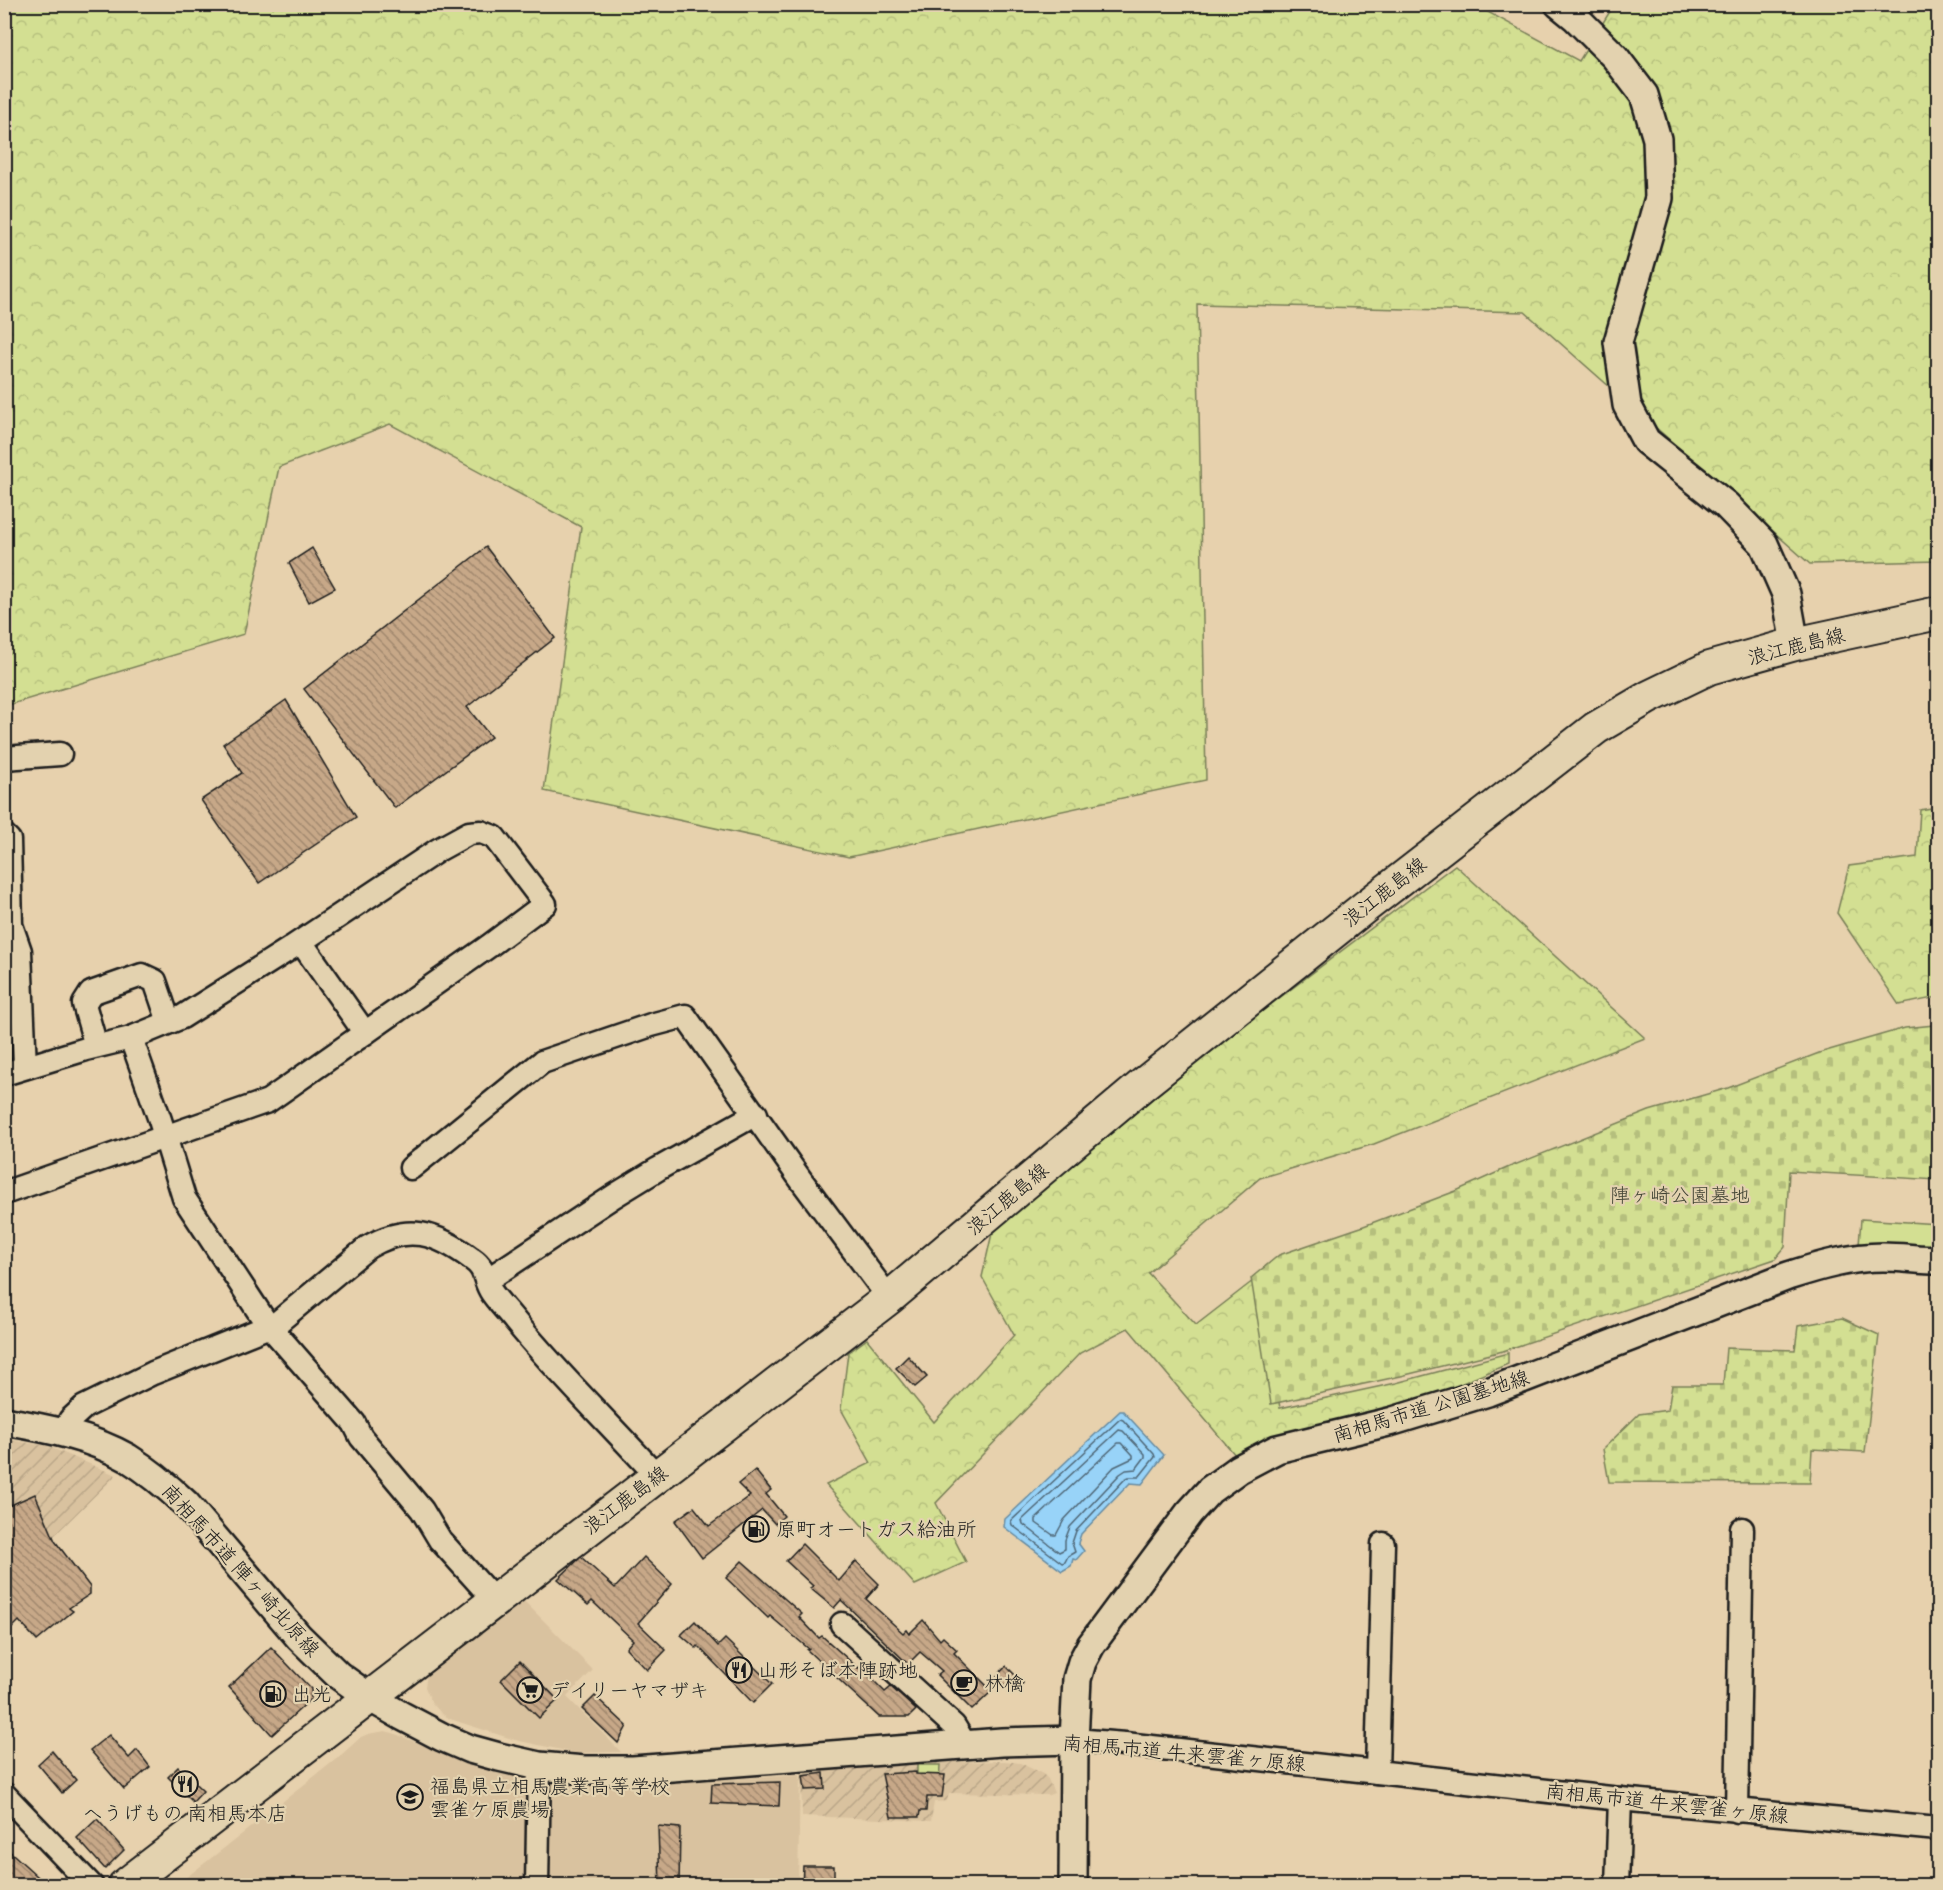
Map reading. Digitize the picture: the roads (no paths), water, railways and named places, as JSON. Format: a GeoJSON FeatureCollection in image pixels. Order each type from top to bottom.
{"type":"FeatureCollection","features":[{"type":"Feature","properties":{"kind":"main road","name":"浪江鹿島線"},"geometry":{"type":"LineString","coordinates":[[124,1886],[889,1298],[1159,1072],[1374,899],[1596,728],[1648,696],[1709,668],[1795,644],[1938,613]]}},
{"type":"Feature","properties":{"kind":"street"},"geometry":{"type":"LineString","coordinates":[[1558,4],[1575,17],[1615,57],[1644,95],[1657,139],[1659,198],[1618,342],[1627,405],[1646,441],[1726,506],[1764,544],[1786,594],[1795,644]]}},
{"type":"Feature","properties":{"kind":"street"},"geometry":{"type":"LineString","coordinates":[[4,758],[60,754]]}},
{"type":"Feature","properties":{"kind":"street"},"geometry":{"type":"LineString","coordinates":[[4,835],[9,840],[8,926],[20,951],[15,1071],[131,1038],[182,1017],[302,942],[420,862],[469,833],[481,832],[494,837],[545,904],[268,1101],[4,1193]]}},
{"type":"Feature","properties":{"kind":"street"},"geometry":{"type":"LineString","coordinates":[[302,942],[365,1033]]}},
{"type":"Feature","properties":{"kind":"street"},"geometry":{"type":"LineString","coordinates":[[96,1047],[84,1004],[90,993],[142,975],[155,981],[169,1022]]}},
{"type":"Feature","properties":{"kind":"street"},"geometry":{"type":"LineString","coordinates":[[411,1168],[542,1062],[685,1016],[801,1180],[889,1298]]}},
{"type":"Feature","properties":{"kind":"street"},"geometry":{"type":"LineString","coordinates":[[131,1038],[184,1198],[269,1327],[354,1423],[361,1437],[422,1510],[440,1540],[494,1600]]}},
{"type":"Feature","properties":{"kind":"street"},"geometry":{"type":"LineString","coordinates":[[487,1280],[623,1190],[756,1114]]}},
{"type":"Feature","properties":{"kind":"street"},"geometry":{"type":"LineString","coordinates":[[64,1433],[70,1420],[84,1407],[153,1372],[277,1323],[368,1247],[383,1238],[400,1233],[417,1233],[434,1237],[477,1262],[483,1269],[491,1291],[520,1328],[657,1476]]}},
{"type":"Feature","properties":{"kind":"street","name":"南相馬市道 公園墓地線"},"geometry":{"type":"LineString","coordinates":[[1072,1886],[1074,1740],[1077,1679],[1082,1662],[1090,1645],[1189,1513],[1210,1490],[1239,1469],[1277,1449],[1393,1421],[1488,1392],[1821,1265],[1869,1257],[1938,1260]]}},
{"type":"Feature","properties":{"kind":"street","name":"南相馬市道 陣ヶ崎北原線"},"geometry":{"type":"LineString","coordinates":[[4,1421],[64,1433],[127,1458],[167,1486],[193,1512],[299,1637],[338,1675],[369,1697]]}},
{"type":"Feature","properties":{"kind":"street"},"geometry":{"type":"LineString","coordinates":[[1737,1810],[1742,1529]]}},
{"type":"Feature","properties":{"kind":"street"},"geometry":{"type":"LineString","coordinates":[[1377,1772],[1383,1544]]}},
{"type":"Feature","properties":{"kind":"street"},"geometry":{"type":"LineString","coordinates":[[842,1624],[954,1726],[965,1744]]}},
{"type":"Feature","properties":{"kind":"street","name":"南相馬市道 牛来雲雀ヶ原線"},"geometry":{"type":"LineString","coordinates":[[369,1697],[470,1749],[539,1766],[584,1770],[633,1770],[965,1744],[1074,1740],[1620,1799],[1938,1829]]}},
{"type":"Feature","properties":{"kind":"street"},"geometry":{"type":"LineString","coordinates":[[537,1886],[539,1766]]}},
{"type":"Feature","properties":{"kind":"street"},"geometry":{"type":"LineString","coordinates":[[4,1794],[92,1886]]}},
{"type":"Feature","properties":{"kind":"street"},"geometry":{"type":"LineString","coordinates":[[1617,1886],[1620,1799]]}},
{"type":"Feature","properties":{"kind":"water"},"geometry":{"type":"Polygon","coordinates":[[[1120,1411],[1123,1411],[1164,1455],[1142,1484],[1130,1483],[1081,1534],[1078,1543],[1084,1551],[1076,1560],[1073,1559],[1071,1566],[1062,1571],[1004,1527],[1005,1519],[1120,1411]]]}},
{"type":"Feature","properties":{"kind":"place","name":"原町オートガス給油所"},"geometry":{"type":"Point","coordinates":[756,1529]}},
{"type":"Feature","properties":{"kind":"place","name":"山形そば本陣跡地"},"geometry":{"type":"Point","coordinates":[739,1670]}},
{"type":"Feature","properties":{"kind":"place","name":"林檎"},"geometry":{"type":"Point","coordinates":[964,1683]}},
{"type":"Feature","properties":{"kind":"place","name":"デイリーヤマザキ"},"geometry":{"type":"Point","coordinates":[530,1690]}},
{"type":"Feature","properties":{"kind":"place","name":"出光"},"geometry":{"type":"Point","coordinates":[273,1694]}},
{"type":"Feature","properties":{"kind":"place","name":"へうげもの 南相馬本店"},"geometry":{"type":"Point","coordinates":[185,1784]}},
{"type":"Feature","properties":{"kind":"place","name":"福島県立相馬農業高等学校 雲雀ケ原農場"},"geometry":{"type":"Point","coordinates":[410,1797]}},
{"type":"Feature","properties":{"kind":"park label","name":"陣ヶ崎公園墓地"},"geometry":{"type":"Point","coordinates":[1680,1195]}}]}
